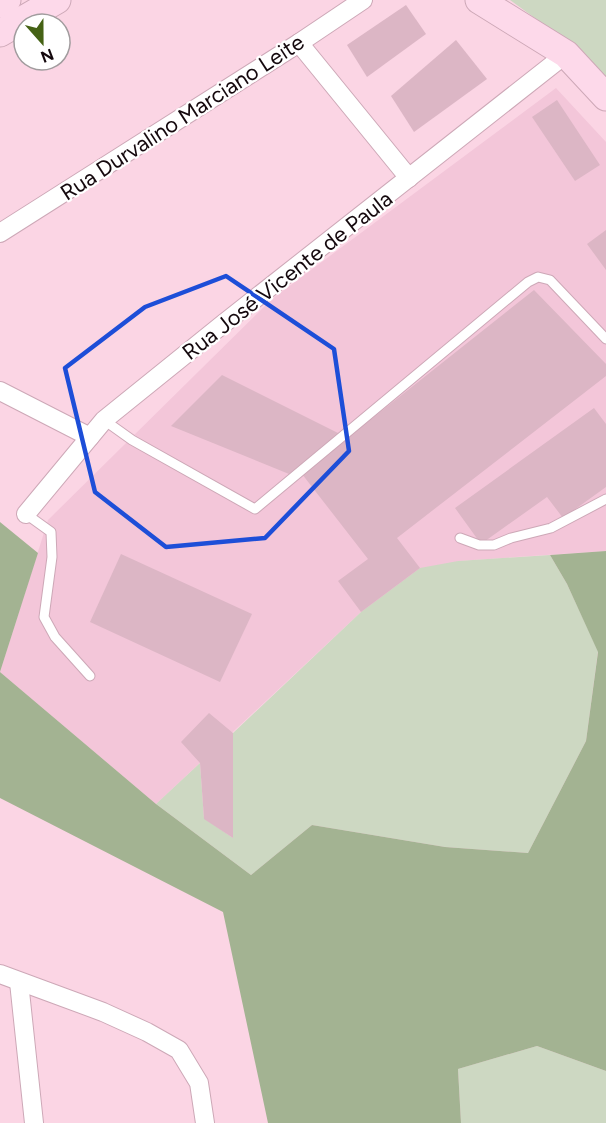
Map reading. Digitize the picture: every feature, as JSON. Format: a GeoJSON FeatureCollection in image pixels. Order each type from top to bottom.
{"type":"FeatureCollection","features":[{"type":"Feature","properties":{"kind":"street"},"geometry":{"type":"LineString","coordinates":[[0,4],[7,0]]}},
{"type":"Feature","properties":{"kind":"street"},"geometry":{"type":"LineString","coordinates":[[0,33],[57,0]]}},
{"type":"Feature","properties":{"kind":"street","name":"Rua Durvalino Marciano Leite"},"geometry":{"type":"LineString","coordinates":[[0,233],[363,0]]}},
{"type":"Feature","properties":{"kind":"street"},"geometry":{"type":"LineString","coordinates":[[479,0],[566,54],[606,97]]}},
{"type":"Feature","properties":{"kind":"street"},"geometry":{"type":"LineString","coordinates":[[299,43],[409,178]]}},
{"type":"Feature","properties":{"kind":"street","name":"Rua José Vicente de Paula"},"geometry":{"type":"LineString","coordinates":[[26,514],[104,420],[566,54]]}},
{"type":"Feature","properties":{"kind":"street"},"geometry":{"type":"LineString","coordinates":[[0,391],[90,437]]}},
{"type":"Feature","properties":{"kind":"street"},"geometry":{"type":"LineString","coordinates":[[0,974],[103,1012],[179,1050],[199,1083],[204,1123]]}},
{"type":"Feature","properties":{"kind":"street"},"geometry":{"type":"LineString","coordinates":[[20,982],[34,1123]]}},
{"type":"Feature","properties":{"kind":"lane"},"geometry":{"type":"LineString","coordinates":[[104,420],[132,440],[255,509],[528,282],[538,278],[550,280],[606,339]]}},
{"type":"Feature","properties":{"kind":"lane"},"geometry":{"type":"LineString","coordinates":[[460,538],[479,545],[494,544],[551,528],[606,499]]}},
{"type":"Feature","properties":{"kind":"lane"},"geometry":{"type":"LineString","coordinates":[[26,514],[51,532],[52,557],[44,617],[55,637],[90,676]]}},
{"type":"Feature","properties":{"kind":"highlighted area"},"geometry":{"type":"Polygon","coordinates":[[[226,276],[334,349],[349,451],[265,538],[166,547],[95,492],[65,368],[145,307],[226,276]]]}},
{"type":"Feature","properties":{"kind":"shaded area"},"geometry":{"type":"Polygon","coordinates":[[[556,88],[606,142],[606,551],[458,561],[361,612],[156,804],[0,672],[48,520],[272,299],[556,88]]]}},
{"type":"Feature","properties":{"kind":"green space"},"geometry":{"type":"Polygon","coordinates":[[[510,0],[606,0],[606,80],[579,50],[510,0]]]}},
{"type":"Feature","properties":{"kind":"green space"},"geometry":{"type":"Polygon","coordinates":[[[0,522],[38,553],[0,672],[0,522]]]}},
{"type":"Feature","properties":{"kind":"green space"},"geometry":{"type":"Polygon","coordinates":[[[606,551],[606,1071],[537,1046],[458,1069],[461,1123],[268,1123],[223,912],[0,798],[0,672],[156,804],[251,875],[312,825],[445,847],[528,853],[586,741],[598,652],[567,584],[550,555],[606,551]]]}},
{"type":"Feature","properties":{"kind":"green space"},"geometry":{"type":"Polygon","coordinates":[[[550,555],[567,584],[598,651],[586,741],[528,853],[445,847],[312,825],[251,875],[156,804],[200,763],[204,818],[233,838],[233,733],[361,612],[420,568],[458,561],[550,555]]]}},
{"type":"Feature","properties":{"kind":"green space"},"geometry":{"type":"Polygon","coordinates":[[[537,1046],[606,1071],[606,1123],[461,1123],[458,1069],[537,1046]]]}},
{"type":"Feature","properties":{"kind":"building"},"geometry":{"type":"Polygon","coordinates":[[[406,5],[426,34],[367,77],[347,45],[406,5]]]}},
{"type":"Feature","properties":{"kind":"building"},"geometry":{"type":"Polygon","coordinates":[[[456,40],[487,79],[414,132],[391,96],[456,40]]]}},
{"type":"Feature","properties":{"kind":"building"},"geometry":{"type":"Polygon","coordinates":[[[557,100],[600,165],[575,181],[532,117],[557,100]]]}},
{"type":"Feature","properties":{"kind":"building"},"geometry":{"type":"Polygon","coordinates":[[[606,230],[606,270],[587,244],[606,230]]]}},
{"type":"Feature","properties":{"kind":"building"},"geometry":{"type":"Polygon","coordinates":[[[534,290],[606,364],[606,376],[397,538],[420,568],[361,612],[338,581],[368,559],[302,474],[534,290]]]}},
{"type":"Feature","properties":{"kind":"building"},"geometry":{"type":"Polygon","coordinates":[[[222,375],[340,434],[289,474],[171,426],[222,375]]]}},
{"type":"Feature","properties":{"kind":"building"},"geometry":{"type":"Polygon","coordinates":[[[594,408],[606,424],[606,487],[563,518],[547,497],[481,544],[455,508],[594,408]]]}},
{"type":"Feature","properties":{"kind":"building"},"geometry":{"type":"Polygon","coordinates":[[[121,554],[252,614],[220,682],[90,622],[121,554]]]}},
{"type":"Feature","properties":{"kind":"building"},"geometry":{"type":"Polygon","coordinates":[[[209,713],[233,733],[233,838],[204,819],[200,763],[181,742],[209,713]]]}}]}
